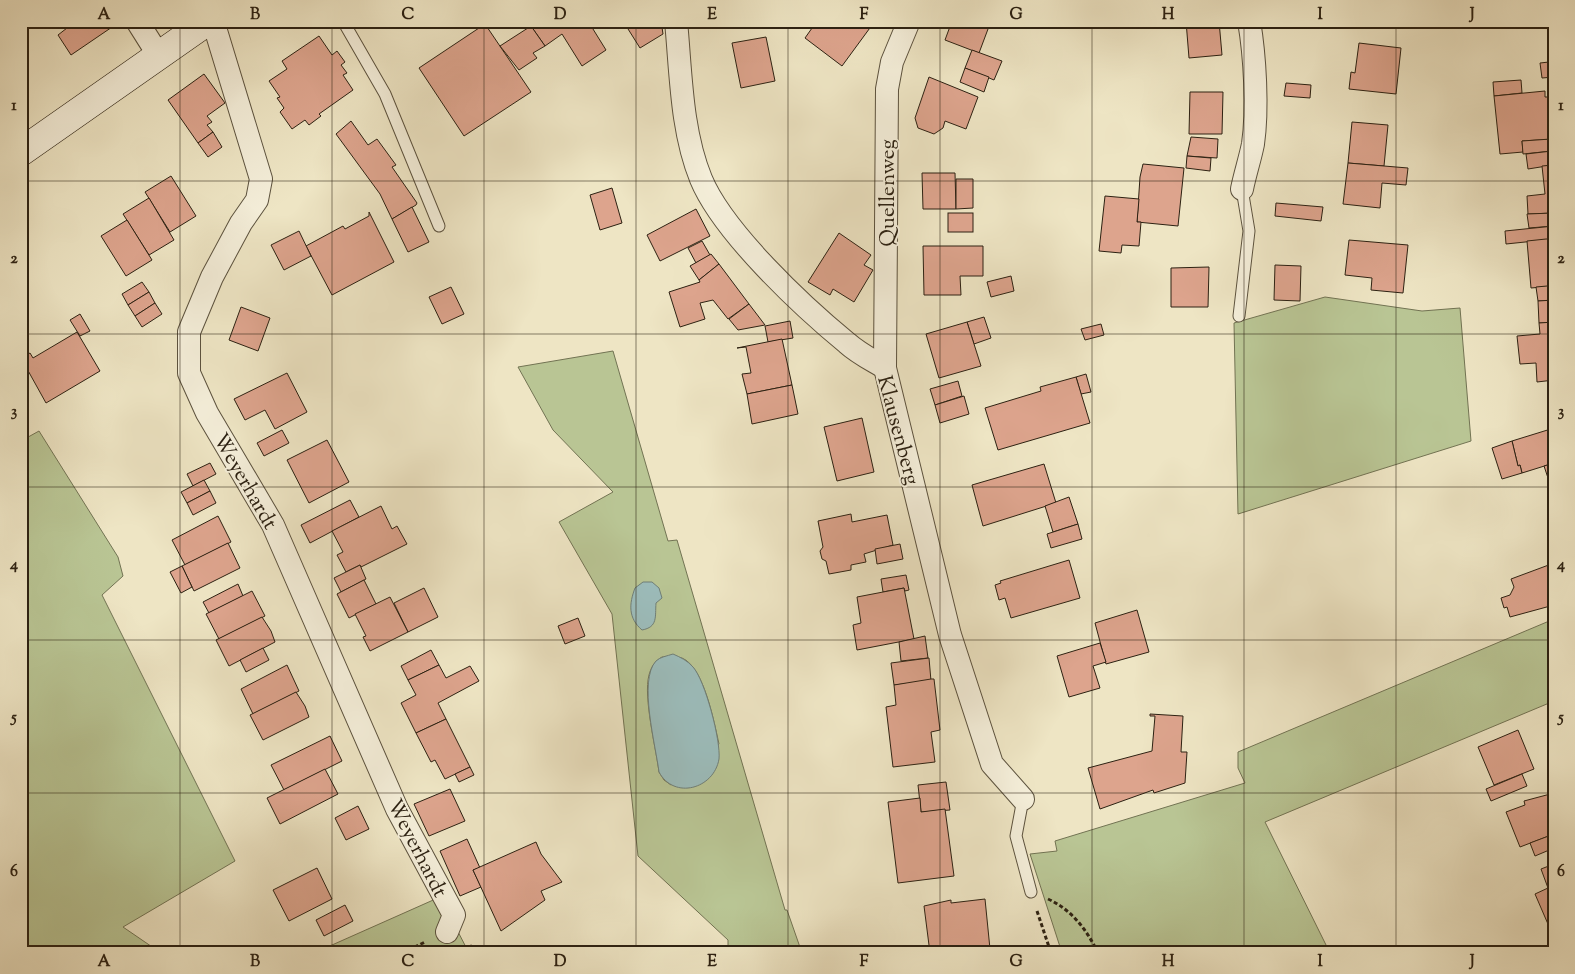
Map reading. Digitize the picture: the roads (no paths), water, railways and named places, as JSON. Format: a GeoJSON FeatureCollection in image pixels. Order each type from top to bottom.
{"type":"FeatureCollection","features":[{"type":"Feature","properties":{"kind":"main road"},"geometry":{"type":"LineString","coordinates":[[21,152],[208,21]]}},
{"type":"Feature","properties":{"kind":"street"},"geometry":{"type":"LineString","coordinates":[[137,21],[159,56]]}},
{"type":"Feature","properties":{"kind":"street","name":"Weyerhardt"},"geometry":{"type":"LineString","coordinates":[[213,21],[261,179],[257,200],[241,223],[212,277],[189,332],[189,373],[207,413],[273,525],[397,809],[454,915],[447,932]]}},
{"type":"Feature","properties":{"kind":"street","name":"Klausenberg"},"geometry":{"type":"LineString","coordinates":[[676,21],[687,128],[702,179],[724,217],[763,264],[799,299],[848,344],[885,368],[950,636],[992,764],[1023,799]]}},
{"type":"Feature","properties":{"kind":"street","name":"Quellenweg"},"geometry":{"type":"LineString","coordinates":[[885,368],[887,89],[892,62],[909,21]]}},
{"type":"Feature","properties":{"kind":"street"},"geometry":{"type":"LineString","coordinates":[[1242,189],[1253,143],[1254,89],[1252,40],[1249,21]]}},
{"type":"Feature","properties":{"kind":"lane"},"geometry":{"type":"LineString","coordinates":[[343,21],[385,94],[439,226]]}},
{"type":"Feature","properties":{"kind":"lane"},"geometry":{"type":"LineString","coordinates":[[1239,316],[1249,230],[1242,189]]}},
{"type":"Feature","properties":{"kind":"lane","name":"Klausenberg"},"geometry":{"type":"LineString","coordinates":[[1023,799],[1016,836],[1031,892]]}},
{"type":"Feature","properties":{"kind":"water"},"geometry":{"type":"Polygon","coordinates":[[[643,582],[652,582],[659,588],[662,598],[656,603],[655,621],[647,629],[642,630],[634,621],[631,605],[635,588],[643,582]]]}},
{"type":"Feature","properties":{"kind":"water"},"geometry":{"type":"Polygon","coordinates":[[[673,654],[689,663],[698,674],[711,711],[719,750],[716,769],[710,778],[702,784],[693,787],[683,788],[674,786],[666,781],[659,772],[652,731],[648,698],[648,683],[651,670],[656,661],[673,654]]]}}]}
